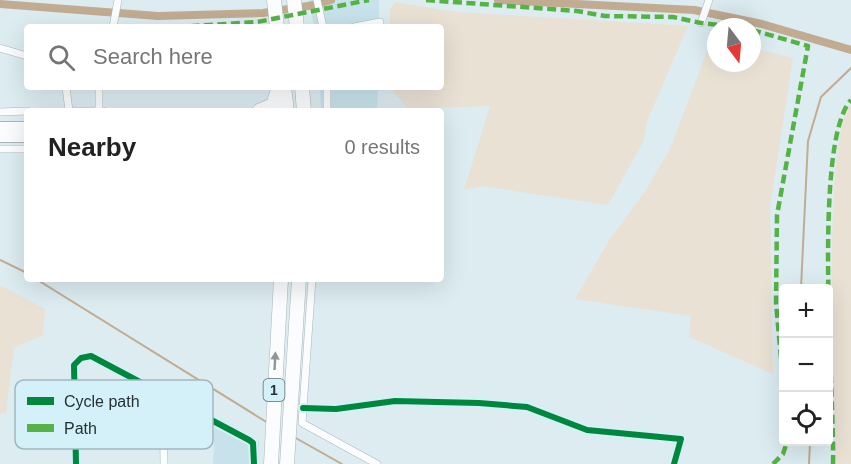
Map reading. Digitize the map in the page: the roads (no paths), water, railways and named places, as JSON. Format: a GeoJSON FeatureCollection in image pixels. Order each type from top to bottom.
{"type":"FeatureCollection","features":[{"type":"Feature","properties":{"kind":"highway"},"geometry":{"type":"LineString","coordinates":[[274,0],[277,24]]}},
{"type":"Feature","properties":{"kind":"highway"},"geometry":{"type":"LineString","coordinates":[[294,0],[297,24]]}},
{"type":"Feature","properties":{"kind":"highway"},"geometry":{"type":"LineString","coordinates":[[266,108],[273,105],[280,90]]}},
{"type":"Feature","properties":{"kind":"highway"},"geometry":{"type":"LineString","coordinates":[[283,90],[286,108]]}},
{"type":"Feature","properties":{"kind":"highway"},"geometry":{"type":"LineString","coordinates":[[302,90],[304,108]]}},
{"type":"Feature","properties":{"kind":"highway","name":"1"},"geometry":{"type":"LineString","coordinates":[[271,463],[281,282]]}},
{"type":"Feature","properties":{"kind":"highway","name":"1"},"geometry":{"type":"LineString","coordinates":[[287,463],[298,282]]}},
{"type":"Feature","properties":{"kind":"main road"},"geometry":{"type":"LineString","coordinates":[[0,138],[24,127]]}},
{"type":"Feature","properties":{"kind":"main road"},"geometry":{"type":"LineString","coordinates":[[0,138],[24,137]]}},
{"type":"Feature","properties":{"kind":"street"},"geometry":{"type":"LineString","coordinates":[[114,24],[118,0]]}},
{"type":"Feature","properties":{"kind":"street"},"geometry":{"type":"LineString","coordinates":[[317,0],[322,24]]}},
{"type":"Feature","properties":{"kind":"street"},"geometry":{"type":"LineString","coordinates":[[701,21],[708,0]]}},
{"type":"Feature","properties":{"kind":"street"},"geometry":{"type":"LineString","coordinates":[[370,24],[380,22]]}},
{"type":"Feature","properties":{"kind":"street"},"geometry":{"type":"LineString","coordinates":[[0,48],[24,55]]}},
{"type":"Feature","properties":{"kind":"street"},"geometry":{"type":"LineString","coordinates":[[67,90],[70,108]]}},
{"type":"Feature","properties":{"kind":"street"},"geometry":{"type":"LineString","coordinates":[[99,90],[101,108]]}},
{"type":"Feature","properties":{"kind":"street"},"geometry":{"type":"LineString","coordinates":[[327,90],[327,108]]}},
{"type":"Feature","properties":{"kind":"street"},"geometry":{"type":"LineString","coordinates":[[0,112],[24,111]]}},
{"type":"Feature","properties":{"kind":"street"},"geometry":{"type":"LineString","coordinates":[[0,138],[24,148]]}},
{"type":"Feature","properties":{"kind":"street"},"geometry":{"type":"LineString","coordinates":[[298,294],[304,282]]}},
{"type":"Feature","properties":{"kind":"street"},"geometry":{"type":"LineString","coordinates":[[312,282],[302,423],[377,464]]}},
{"type":"Feature","properties":{"kind":"street"},"geometry":{"type":"LineString","coordinates":[[74,380],[74,365],[81,358],[91,356],[136,380]]}},
{"type":"Feature","properties":{"kind":"street"},"geometry":{"type":"LineString","coordinates":[[303,408],[336,409],[395,401],[429,400],[527,407],[587,430],[681,439],[674,464]]}},
{"type":"Feature","properties":{"kind":"street"},"geometry":{"type":"LineString","coordinates":[[213,421],[253,443],[254,464]]}},
{"type":"Feature","properties":{"kind":"street"},"geometry":{"type":"LineString","coordinates":[[76,449],[76,464]]}},
{"type":"Feature","properties":{"kind":"street"},"geometry":{"type":"LineString","coordinates":[[164,449],[164,464]]}},
{"type":"Feature","properties":{"kind":"waterway"},"geometry":{"type":"LineString","coordinates":[[0,4],[158,16],[263,13],[331,0]]}},
{"type":"Feature","properties":{"kind":"waterway"},"geometry":{"type":"LineString","coordinates":[[498,0],[694,10],[762,24],[851,50]]}},
{"type":"Feature","properties":{"kind":"waterway"},"geometry":{"type":"LineString","coordinates":[[801,284],[808,141],[821,97],[851,68]]}},
{"type":"Feature","properties":{"kind":"waterway"},"geometry":{"type":"LineString","coordinates":[[0,260],[24,272]]}},
{"type":"Feature","properties":{"kind":"waterway"},"geometry":{"type":"LineString","coordinates":[[41,282],[199,380]]}},
{"type":"Feature","properties":{"kind":"waterway"},"geometry":{"type":"LineString","coordinates":[[213,389],[268,423]]}},
{"type":"Feature","properties":{"kind":"waterway"},"geometry":{"type":"LineString","coordinates":[[294,437],[342,464]]}},
{"type":"Feature","properties":{"kind":"waterway"},"geometry":{"type":"LineString","coordinates":[[809,464],[810,446]]}}]}
